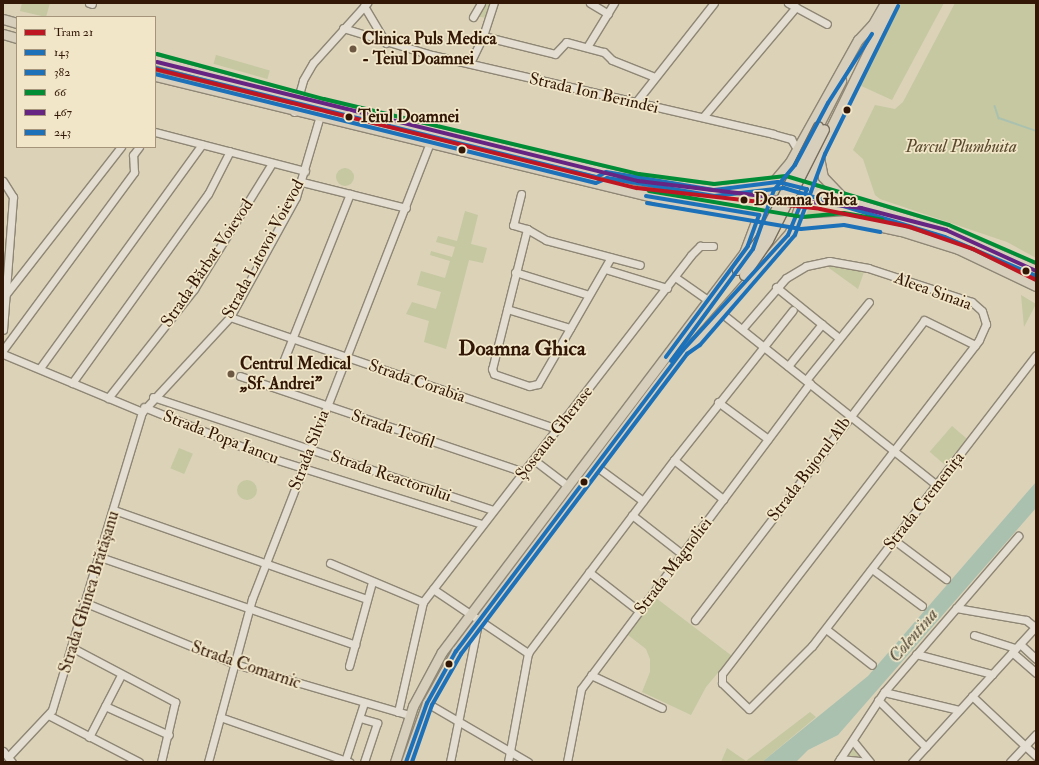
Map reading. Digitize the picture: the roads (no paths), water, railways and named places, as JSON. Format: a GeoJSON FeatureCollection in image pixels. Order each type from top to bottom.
{"type":"FeatureCollection","features":[{"type":"Feature","properties":{"kind":"main road"},"geometry":{"type":"LineString","coordinates":[[397,762],[409,716],[437,659],[568,486],[740,273],[767,227],[821,127],[861,51],[872,25],[885,3]]}},
{"type":"Feature","properties":{"kind":"main road"},"geometry":{"type":"LineString","coordinates":[[861,51],[893,3]]}},
{"type":"Feature","properties":{"kind":"main road"},"geometry":{"type":"LineString","coordinates":[[680,347],[720,312],[788,235],[820,152],[886,15]]}},
{"type":"Feature","properties":{"kind":"main road"},"geometry":{"type":"LineString","coordinates":[[406,762],[427,703],[448,663],[597,467],[680,347],[706,300],[748,246],[772,183],[797,149],[858,40],[872,25]]}},
{"type":"Feature","properties":{"kind":"main road"},"geometry":{"type":"LineString","coordinates":[[3,34],[16,38]]}},
{"type":"Feature","properties":{"kind":"main road"},"geometry":{"type":"LineString","coordinates":[[156,60],[297,99],[660,184],[722,190],[785,182],[954,234],[1036,269]]}},
{"type":"Feature","properties":{"kind":"main road"},"geometry":{"type":"LineString","coordinates":[[156,76],[320,119],[642,195],[794,222],[850,220],[901,231],[958,249],[1036,286]]}},
{"type":"Feature","properties":{"kind":"main road"},"geometry":{"type":"LineString","coordinates":[[820,152],[823,177],[850,203]]}},
{"type":"Feature","properties":{"kind":"street"},"geometry":{"type":"LineString","coordinates":[[473,17],[481,3]]}},
{"type":"Feature","properties":{"kind":"street"},"geometry":{"type":"LineString","coordinates":[[470,63],[483,36],[494,3]]}},
{"type":"Feature","properties":{"kind":"street"},"geometry":{"type":"LineString","coordinates":[[590,3],[608,14]]}},
{"type":"Feature","properties":{"kind":"street"},"geometry":{"type":"LineString","coordinates":[[588,47],[614,3]]}},
{"type":"Feature","properties":{"kind":"street"},"geometry":{"type":"LineString","coordinates":[[636,102],[714,3]]}},
{"type":"Feature","properties":{"kind":"street"},"geometry":{"type":"LineString","coordinates":[[788,3],[828,24]]}},
{"type":"Feature","properties":{"kind":"street"},"geometry":{"type":"LineString","coordinates":[[294,112],[297,99],[311,66],[343,28],[365,5],[386,42]]}},
{"type":"Feature","properties":{"kind":"street"},"geometry":{"type":"LineString","coordinates":[[703,117],[796,8]]}},
{"type":"Feature","properties":{"kind":"street","name":"Strada Ion Berindei"},"geometry":{"type":"LineString","coordinates":[[343,28],[386,42],[703,117],[791,140],[797,149]]}},
{"type":"Feature","properties":{"kind":"street"},"geometry":{"type":"LineString","coordinates":[[483,36],[555,54],[566,42],[588,47],[655,77]]}},
{"type":"Feature","properties":{"kind":"street","name":"Strada Litovoi Voievod"},"geometry":{"type":"LineString","coordinates":[[143,409],[230,317],[302,182],[323,105]]}},
{"type":"Feature","properties":{"kind":"street"},"geometry":{"type":"LineString","coordinates":[[156,132],[305,171]]}},
{"type":"Feature","properties":{"kind":"street"},"geometry":{"type":"LineString","coordinates":[[40,368],[202,144]]}},
{"type":"Feature","properties":{"kind":"street","name":"Strada Silvia"},"geometry":{"type":"LineString","coordinates":[[208,762],[248,611],[310,448],[406,208],[429,145]]}},
{"type":"Feature","properties":{"kind":"street"},"geometry":{"type":"LineString","coordinates":[[3,350],[134,172],[133,155],[138,148]]}},
{"type":"Feature","properties":{"kind":"street"},"geometry":{"type":"LineString","coordinates":[[6,294],[120,149],[133,155]]}},
{"type":"Feature","properties":{"kind":"street"},"geometry":{"type":"LineString","coordinates":[[72,383],[208,194],[230,152]]}},
{"type":"Feature","properties":{"kind":"street","name":"Strada Bărbat Voievod"},"geometry":{"type":"LineString","coordinates":[[108,398],[194,290],[272,163]]}},
{"type":"Feature","properties":{"kind":"street"},"geometry":{"type":"LineString","coordinates":[[3,182],[13,196],[3,330]]}},
{"type":"Feature","properties":{"kind":"street"},"geometry":{"type":"LineString","coordinates":[[302,182],[406,208]]}},
{"type":"Feature","properties":{"kind":"street"},"geometry":{"type":"LineString","coordinates":[[284,362],[350,194]]}},
{"type":"Feature","properties":{"kind":"street"},"geometry":{"type":"LineString","coordinates":[[521,194],[513,225],[526,229],[546,240],[640,265]]}},
{"type":"Feature","properties":{"kind":"street"},"geometry":{"type":"LineString","coordinates":[[526,229],[492,372],[529,386],[540,381],[611,257]]}},
{"type":"Feature","properties":{"kind":"street","name":"Șoseaua Gherase"},"geometry":{"type":"LineString","coordinates":[[398,712],[423,602],[492,510],[534,460],[697,248],[713,246]]}},
{"type":"Feature","properties":{"kind":"street","name":"Aleea Sinaia"},"geometry":{"type":"LineString","coordinates":[[736,654],[975,345],[986,324],[976,305],[868,268],[840,261],[817,262],[790,274],[776,287],[742,329]]}},
{"type":"Feature","properties":{"kind":"street"},"geometry":{"type":"LineString","coordinates":[[605,269],[667,288]]}},
{"type":"Feature","properties":{"kind":"street"},"geometry":{"type":"LineString","coordinates":[[515,272],[589,294]]}},
{"type":"Feature","properties":{"kind":"street"},"geometry":{"type":"LineString","coordinates":[[675,277],[706,300]]}},
{"type":"Feature","properties":{"kind":"street"},"geometry":{"type":"LineString","coordinates":[[776,287],[840,338]]}},
{"type":"Feature","properties":{"kind":"street","name":"Strada Magnoliei"},"geometry":{"type":"LineString","coordinates":[[567,762],[581,689],[768,439],[840,338],[870,302]]}},
{"type":"Feature","properties":{"kind":"street"},"geometry":{"type":"LineString","coordinates":[[507,309],[570,328]]}},
{"type":"Feature","properties":{"kind":"street"},"geometry":{"type":"LineString","coordinates":[[508,762],[528,652],[718,402],[793,310]]}},
{"type":"Feature","properties":{"kind":"street"},"geometry":{"type":"LineString","coordinates":[[720,312],[937,485]]}},
{"type":"Feature","properties":{"kind":"street","name":"Strada Corabia"},"geometry":{"type":"LineString","coordinates":[[230,317],[558,429]]}},
{"type":"Feature","properties":{"kind":"street","name":"Strada Bujorul Alb"},"geometry":{"type":"LineString","coordinates":[[695,620],[849,415],[924,320],[975,345]]}},
{"type":"Feature","properties":{"kind":"street"},"geometry":{"type":"LineString","coordinates":[[788,366],[822,324]]}},
{"type":"Feature","properties":{"kind":"street","name":"Strada Popa Iancu"},"geometry":{"type":"LineString","coordinates":[[3,354],[40,368],[108,398],[143,409],[303,468],[482,524]]}},
{"type":"Feature","properties":{"kind":"street","name":"Strada Cremenița"},"geometry":{"type":"LineString","coordinates":[[736,654],[720,679],[752,709],[812,646],[826,629],[1036,355]]}},
{"type":"Feature","properties":{"kind":"street","name":"Strada Teofil"},"geometry":{"type":"LineString","coordinates":[[240,376],[524,472]]}},
{"type":"Feature","properties":{"kind":"street","name":"Strada Reactorului"},"geometry":{"type":"LineString","coordinates":[[153,397],[310,448],[492,510]]}},
{"type":"Feature","properties":{"kind":"street"},"geometry":{"type":"LineString","coordinates":[[718,402],[768,439]]}},
{"type":"Feature","properties":{"kind":"street","name":"Strada Ghinea Brătășanu"},"geometry":{"type":"LineString","coordinates":[[8,757],[50,716],[100,557],[143,409]]}},
{"type":"Feature","properties":{"kind":"street"},"geometry":{"type":"LineString","coordinates":[[534,460],[568,486]]}},
{"type":"Feature","properties":{"kind":"street"},"geometry":{"type":"LineString","coordinates":[[674,460],[723,499]]}},
{"type":"Feature","properties":{"kind":"street"},"geometry":{"type":"LineString","coordinates":[[597,467],[643,501]]}},
{"type":"Feature","properties":{"kind":"street"},"geometry":{"type":"LineString","coordinates":[[114,510],[367,599]]}},
{"type":"Feature","properties":{"kind":"street"},"geometry":{"type":"LineString","coordinates":[[632,515],[682,554]]}},
{"type":"Feature","properties":{"kind":"street"},"geometry":{"type":"LineString","coordinates":[[839,760],[884,692],[1018,536]]}},
{"type":"Feature","properties":{"kind":"street"},"geometry":{"type":"LineString","coordinates":[[894,540],[946,579]]}},
{"type":"Feature","properties":{"kind":"street"},"geometry":{"type":"LineString","coordinates":[[100,557],[248,611],[355,645]]}},
{"type":"Feature","properties":{"kind":"street"},"geometry":{"type":"LineString","coordinates":[[330,563],[372,582],[423,602]]}},
{"type":"Feature","properties":{"kind":"street"},"geometry":{"type":"LineString","coordinates":[[872,568],[922,606]]}},
{"type":"Feature","properties":{"kind":"street"},"geometry":{"type":"LineString","coordinates":[[588,572],[639,611]]}},
{"type":"Feature","properties":{"kind":"street"},"geometry":{"type":"LineString","coordinates":[[350,666],[372,582]]}},
{"type":"Feature","properties":{"kind":"street"},"geometry":{"type":"LineString","coordinates":[[433,589],[469,615],[528,652]]}},
{"type":"Feature","properties":{"kind":"street","name":"Strada Comarnic"},"geometry":{"type":"LineString","coordinates":[[86,603],[234,664],[409,716]]}},
{"type":"Feature","properties":{"kind":"street"},"geometry":{"type":"LineString","coordinates":[[916,760],[959,710],[1036,626],[1026,620],[956,608]]}},
{"type":"Feature","properties":{"kind":"street"},"geometry":{"type":"LineString","coordinates":[[450,762],[479,621]]}},
{"type":"Feature","properties":{"kind":"street"},"geometry":{"type":"LineString","coordinates":[[826,629],[872,665]]}},
{"type":"Feature","properties":{"kind":"street"},"geometry":{"type":"LineString","coordinates":[[974,635],[1016,648],[1036,659]]}},
{"type":"Feature","properties":{"kind":"street"},"geometry":{"type":"LineString","coordinates":[[71,647],[175,702],[169,735],[161,762]]}},
{"type":"Feature","properties":{"kind":"street"},"geometry":{"type":"LineString","coordinates":[[1016,648],[1036,673]]}},
{"type":"Feature","properties":{"kind":"street"},"geometry":{"type":"LineString","coordinates":[[916,654],[992,674]]}},
{"type":"Feature","properties":{"kind":"street"},"geometry":{"type":"LineString","coordinates":[[89,737],[121,674]]}},
{"type":"Feature","properties":{"kind":"street"},"geometry":{"type":"LineString","coordinates":[[591,675],[662,708]]}},
{"type":"Feature","properties":{"kind":"street"},"geometry":{"type":"LineString","coordinates":[[884,692],[959,710]]}},
{"type":"Feature","properties":{"kind":"street"},"geometry":{"type":"LineString","coordinates":[[972,696],[1036,756]]}},
{"type":"Feature","properties":{"kind":"street"},"geometry":{"type":"LineString","coordinates":[[878,700],[926,747]]}},
{"type":"Feature","properties":{"kind":"street"},"geometry":{"type":"LineString","coordinates":[[220,717],[347,761],[364,703]]}},
{"type":"Feature","properties":{"kind":"street"},"geometry":{"type":"LineString","coordinates":[[427,703],[528,762]]}},
{"type":"Feature","properties":{"kind":"street"},"geometry":{"type":"LineString","coordinates":[[105,706],[169,735]]}},
{"type":"Feature","properties":{"kind":"street"},"geometry":{"type":"LineString","coordinates":[[50,716],[139,762]]}},
{"type":"Feature","properties":{"kind":"street"},"geometry":{"type":"LineString","coordinates":[[360,718],[377,723],[364,762]]}},
{"type":"Feature","properties":{"kind":"street"},"geometry":{"type":"LineString","coordinates":[[1010,762],[1036,734]]}},
{"type":"Feature","properties":{"kind":"street"},"geometry":{"type":"LineString","coordinates":[[853,741],[870,762]]}},
{"type":"Feature","properties":{"kind":"street"},"geometry":{"type":"LineString","coordinates":[[839,760],[870,762]]}},
{"type":"Feature","properties":{"kind":"water","name":"Colentina"},"geometry":{"type":"Polygon","coordinates":[[[1036,482],[1036,508],[838,735],[808,750],[796,762],[762,762],[868,676],[1036,482]]]}},
{"type":"Feature","properties":{"kind":"waterway"},"geometry":{"type":"LineString","coordinates":[[995,106],[999,118],[1036,131]]}},
{"type":"Feature","properties":{"kind":"tram line","name":"21"},"geometry":{"type":"LineString","coordinates":[[156,69],[637,188],[820,209],[910,227],[973,249],[1036,280]]}},
{"type":"Feature","properties":{"kind":"place","name":"Clinica Puls Medica - Teiul Doamnei"},"geometry":{"type":"Point","coordinates":[353,49]}},
{"type":"Feature","properties":{"kind":"place","name":"Teiul Doamnei"},"geometry":{"type":"Point","coordinates":[349,117]}},
{"type":"Feature","properties":{"kind":"place","name":"Doamna Ghica"},"geometry":{"type":"Point","coordinates":[744,200]}},
{"type":"Feature","properties":{"kind":"place","name":"Centrul Medical „Sf. Andrei”"},"geometry":{"type":"Point","coordinates":[231,374]}},
{"type":"Feature","properties":{"kind":"district","name":"Doamna Ghica"},"geometry":{"type":"Point","coordinates":[522,349]}},
{"type":"Feature","properties":{"kind":"park label","name":"Parcul Plumbuita"},"geometry":{"type":"Point","coordinates":[961,147]}}]}
